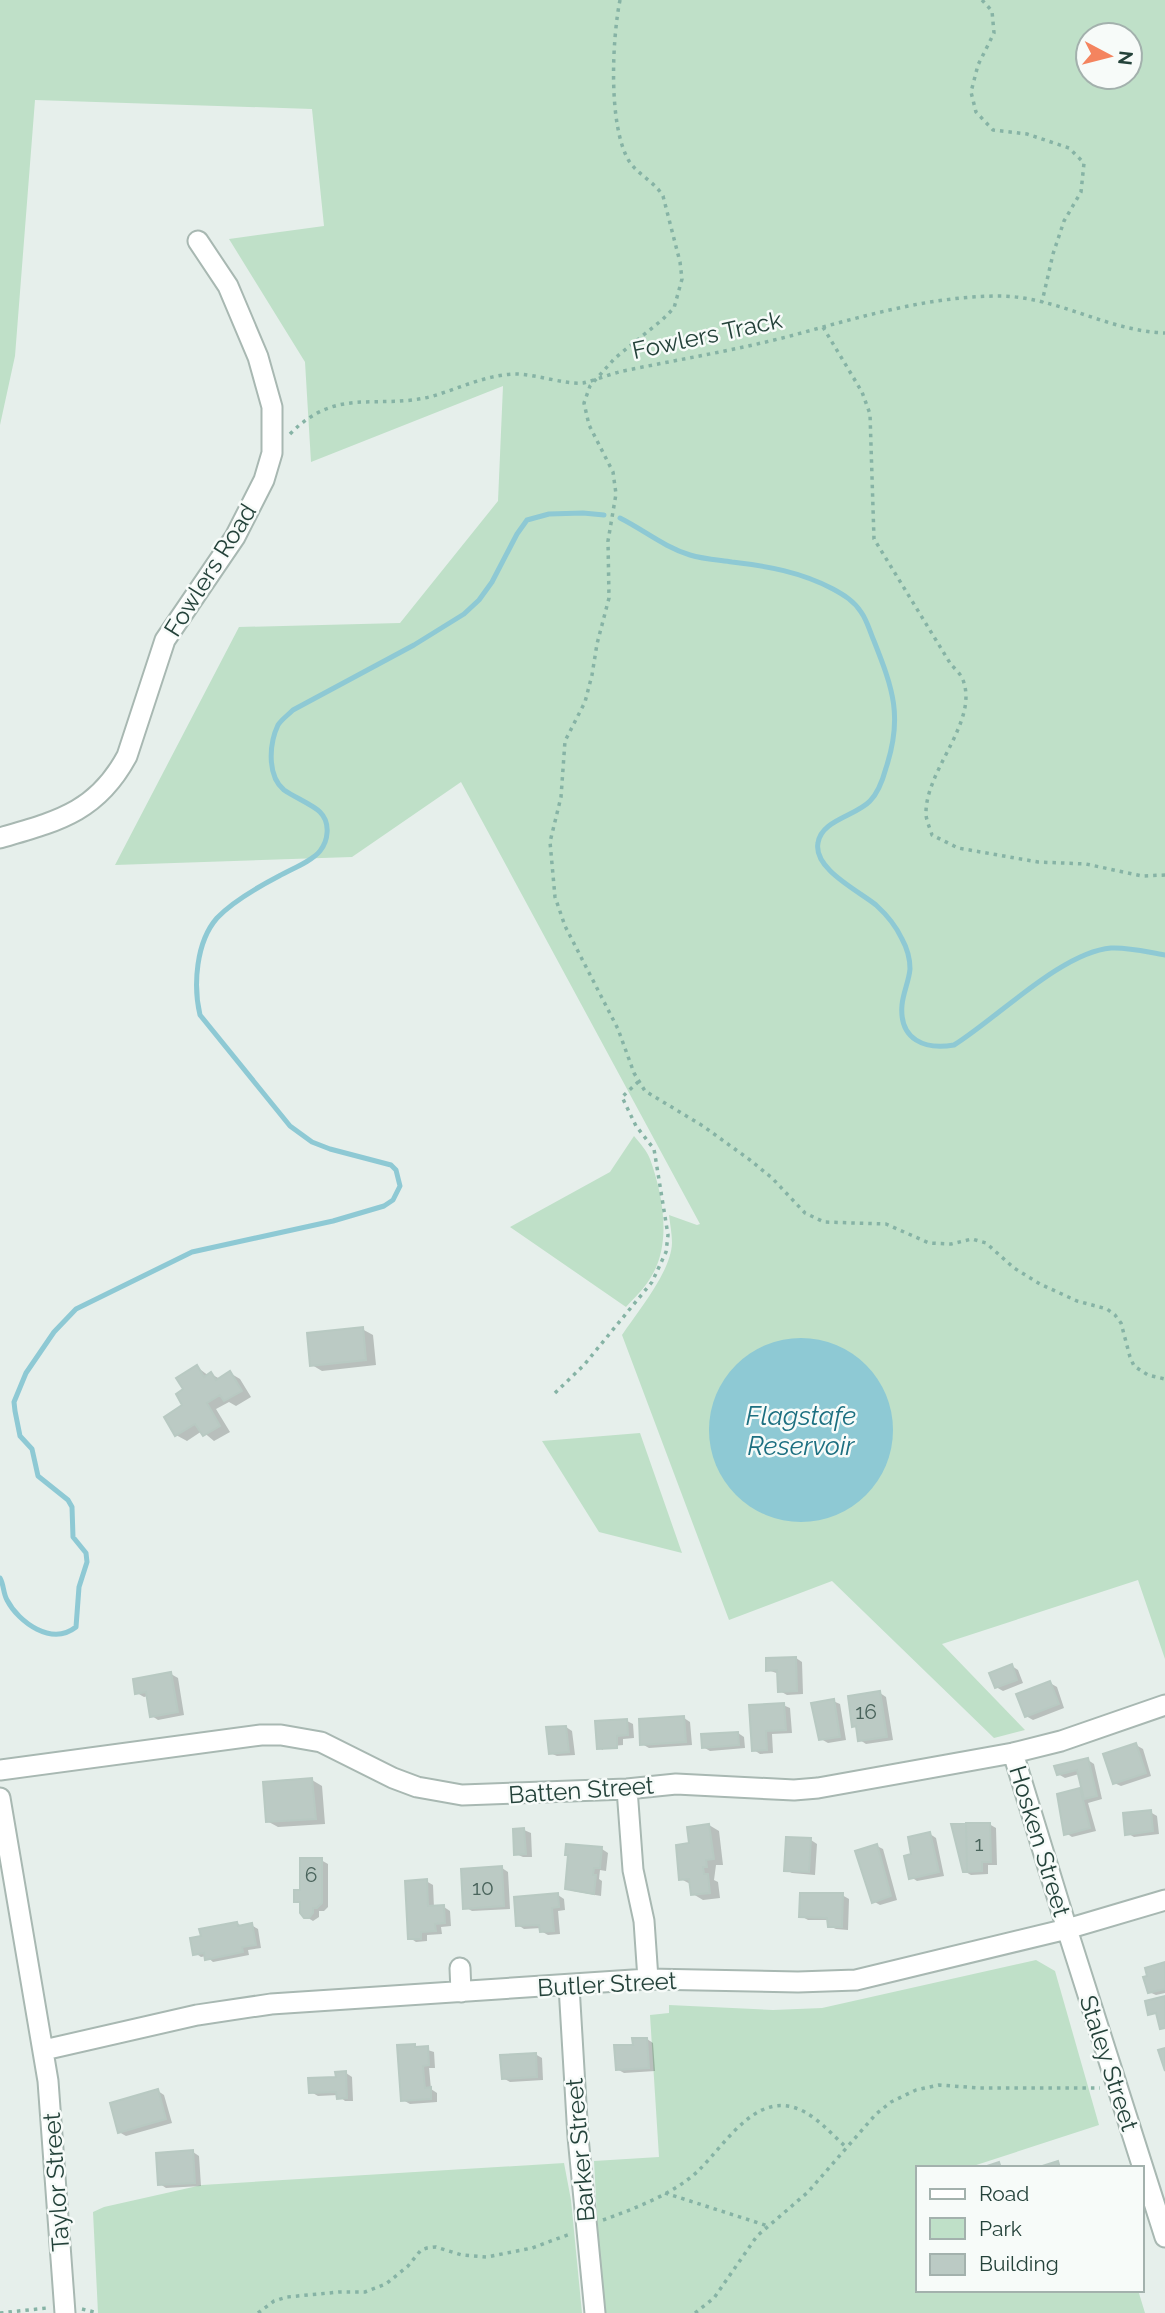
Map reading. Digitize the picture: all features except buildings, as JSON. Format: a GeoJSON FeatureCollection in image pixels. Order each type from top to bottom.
{"type":"FeatureCollection","features":[{"type":"Feature","properties":{"kind":"street","name":"Fowlers Road"},"geometry":{"type":"LineString","coordinates":[[0,838],[43,826],[72,813],[94,799],[117,774],[127,756],[169,631],[235,537],[264,481],[272,453],[272,407],[258,358],[228,286],[198,242]]}},
{"type":"Feature","properties":{"kind":"street","name":"Batten Street"},"geometry":{"type":"LineString","coordinates":[[0,1770],[261,1735],[281,1735],[321,1742],[393,1778],[439,1792],[490,1796],[676,1784],[794,1790],[1013,1753],[1061,1741],[1165,1705]]}},
{"type":"Feature","properties":{"kind":"street","name":"Hosken Street"},"geometry":{"type":"LineString","coordinates":[[1013,1753],[1067,1929]]}},
{"type":"Feature","properties":{"kind":"street"},"geometry":{"type":"LineString","coordinates":[[627,1789],[633,1870],[644,1921],[648,1979]]}},
{"type":"Feature","properties":{"kind":"street","name":"Taylor Street"},"geometry":{"type":"LineString","coordinates":[[0,1798],[44,2050],[51,2107],[65,2313]]}},
{"type":"Feature","properties":{"kind":"street","name":"Butler Street"},"geometry":{"type":"LineString","coordinates":[[44,2050],[197,2015],[311,2001],[648,1979],[798,1982],[856,1980],[1067,1929],[1165,1900]]}},
{"type":"Feature","properties":{"kind":"street","name":"Staley Street"},"geometry":{"type":"LineString","coordinates":[[1067,1929],[1142,2166]]}},
{"type":"Feature","properties":{"kind":"street"},"geometry":{"type":"LineString","coordinates":[[460,1968],[461,1992]]}},
{"type":"Feature","properties":{"kind":"street","name":"Barker Street"},"geometry":{"type":"LineString","coordinates":[[569,1986],[575,2102],[595,2313]]}},
{"type":"Feature","properties":{"kind":"street","name":"Staley Street"},"geometry":{"type":"LineString","coordinates":[[1144,2172],[1165,2237]]}},
{"type":"Feature","properties":{"kind":"path"},"geometry":{"type":"LineString","coordinates":[[620,0],[615,76],[617,130],[634,167],[658,187],[663,196],[682,279],[674,308],[627,346],[595,379],[586,394],[585,414],[613,472],[616,494],[608,541],[610,589],[590,687],[565,741],[559,813],[551,833],[550,853],[558,910],[618,1029],[638,1082],[657,1100],[703,1126],[750,1160],[772,1178],[805,1213],[814,1218],[835,1223],[886,1224],[918,1239],[942,1244],[979,1240],[1040,1284],[1077,1301],[1107,1309],[1121,1323],[1134,1366],[1148,1375],[1165,1379]]}},
{"type":"Feature","properties":{"kind":"path"},"geometry":{"type":"LineString","coordinates":[[982,0],[992,11],[994,33],[978,65],[971,92],[976,113],[993,130],[1027,134],[1069,148],[1084,163],[1081,192],[1060,232],[1042,302]]}},
{"type":"Feature","properties":{"kind":"path","name":"Fowlers Track"},"geometry":{"type":"LineString","coordinates":[[272,453],[302,422],[333,405],[418,399],[513,374],[537,375],[574,383],[744,348],[920,303],[959,297],[1000,296],[1042,302],[1107,323],[1165,333]]}},
{"type":"Feature","properties":{"kind":"path"},"geometry":{"type":"LineString","coordinates":[[823,327],[862,392],[870,414],[874,539],[950,663],[963,679],[967,702],[931,787],[926,814],[932,835],[958,848],[1038,862],[1086,864],[1142,876],[1165,875]]}},
{"type":"Feature","properties":{"kind":"path"},"geometry":{"type":"LineString","coordinates":[[555,1393],[584,1365],[652,1282],[666,1252],[668,1235],[654,1149],[636,1126],[622,1097],[638,1082]]}},
{"type":"Feature","properties":{"kind":"path"},"geometry":{"type":"LineString","coordinates":[[695,2313],[714,2298],[757,2236],[808,2192],[876,2114],[891,2102],[916,2090],[939,2085],[979,2088],[1117,2088]]}},
{"type":"Feature","properties":{"kind":"path"},"geometry":{"type":"LineString","coordinates":[[258,2313],[274,2301],[288,2297],[365,2292],[386,2284],[408,2266],[421,2250],[427,2248],[448,2249],[462,2255],[487,2257],[532,2248],[632,2210],[696,2173],[741,2124],[763,2110],[785,2107],[805,2112],[846,2147]]}},
{"type":"Feature","properties":{"kind":"path"},"geometry":{"type":"LineString","coordinates":[[665,2193],[768,2227]]}},
{"type":"Feature","properties":{"kind":"green space"},"geometry":{"type":"Polygon","coordinates":[[[0,0],[1165,0],[1165,1659],[1138,1580],[942,1644],[1025,1730],[994,1738],[832,1581],[729,1620],[622,1335],[653,1291],[666,1266],[672,1243],[669,1215],[700,1224],[461,782],[352,857],[115,865],[239,627],[400,623],[498,501],[503,386],[311,462],[305,362],[229,239],[324,226],[312,109],[35,100],[15,356],[0,425],[0,0]]]}},
{"type":"Feature","properties":{"kind":"green space"},"geometry":{"type":"Polygon","coordinates":[[[634,1136],[647,1153],[655,1173],[662,1203],[663,1234],[658,1264],[643,1289],[626,1307],[510,1227],[610,1172],[634,1136]]]}},
{"type":"Feature","properties":{"kind":"green space"},"geometry":{"type":"Polygon","coordinates":[[[640,1433],[682,1553],[599,1532],[542,1441],[640,1433]]]}},
{"type":"Feature","properties":{"kind":"green space"},"geometry":{"type":"Polygon","coordinates":[[[1036,1960],[1055,1971],[1099,2125],[973,2166],[916,2166],[916,2292],[1139,2292],[1145,2313],[606,2313],[599,2254],[594,2161],[659,2157],[650,2015],[669,2013],[669,2005],[773,2010],[822,2008],[1036,1960]]]}},
{"type":"Feature","properties":{"kind":"green space"},"geometry":{"type":"Polygon","coordinates":[[[564,2163],[571,2200],[582,2313],[98,2313],[93,2212],[104,2207],[202,2185],[564,2163]]]}},
{"type":"Feature","properties":{"kind":"water","name":"Flagstafe Reservoir"},"geometry":{"type":"Polygon","coordinates":[[[801,1338],[819,1339],[836,1345],[852,1353],[866,1365],[878,1379],[886,1395],[892,1412],[892,1448],[886,1465],[878,1481],[866,1495],[852,1507],[836,1515],[819,1521],[801,1522],[783,1521],[766,1515],[750,1507],[736,1495],[724,1481],[716,1465],[710,1448],[709,1430],[710,1412],[716,1395],[724,1379],[736,1365],[750,1353],[766,1345],[783,1339],[801,1338]]]}},
{"type":"Feature","properties":{"kind":"waterway"},"geometry":{"type":"LineString","coordinates":[[0,1578],[12,1609],[28,1624],[47,1633],[57,1634],[76,1627],[79,1587],[87,1562],[86,1553],[73,1537],[72,1507],[68,1500],[38,1476],[32,1449],[20,1436],[14,1402],[26,1373],[54,1332],[76,1309],[192,1252],[333,1221],[384,1206],[393,1200],[400,1186],[396,1170],[391,1165],[330,1149],[312,1142],[290,1126],[200,1015],[198,964],[204,939],[217,918],[238,900],[316,855],[323,847],[326,837],[326,821],[320,812],[278,784],[271,759],[278,725],[293,710],[414,645],[464,614],[492,582],[527,520],[549,514],[604,515]]}},
{"type":"Feature","properties":{"kind":"waterway"},"geometry":{"type":"LineString","coordinates":[[620,518],[690,555],[771,568],[809,578],[845,596],[867,622],[894,703],[891,750],[882,781],[873,798],[825,829],[818,843],[818,853],[830,870],[876,905],[900,934],[908,953],[910,969],[902,1017],[909,1034],[916,1040],[933,1046],[954,1045],[1030,988],[1072,961],[1092,952],[1118,948],[1165,955]]}}]}
